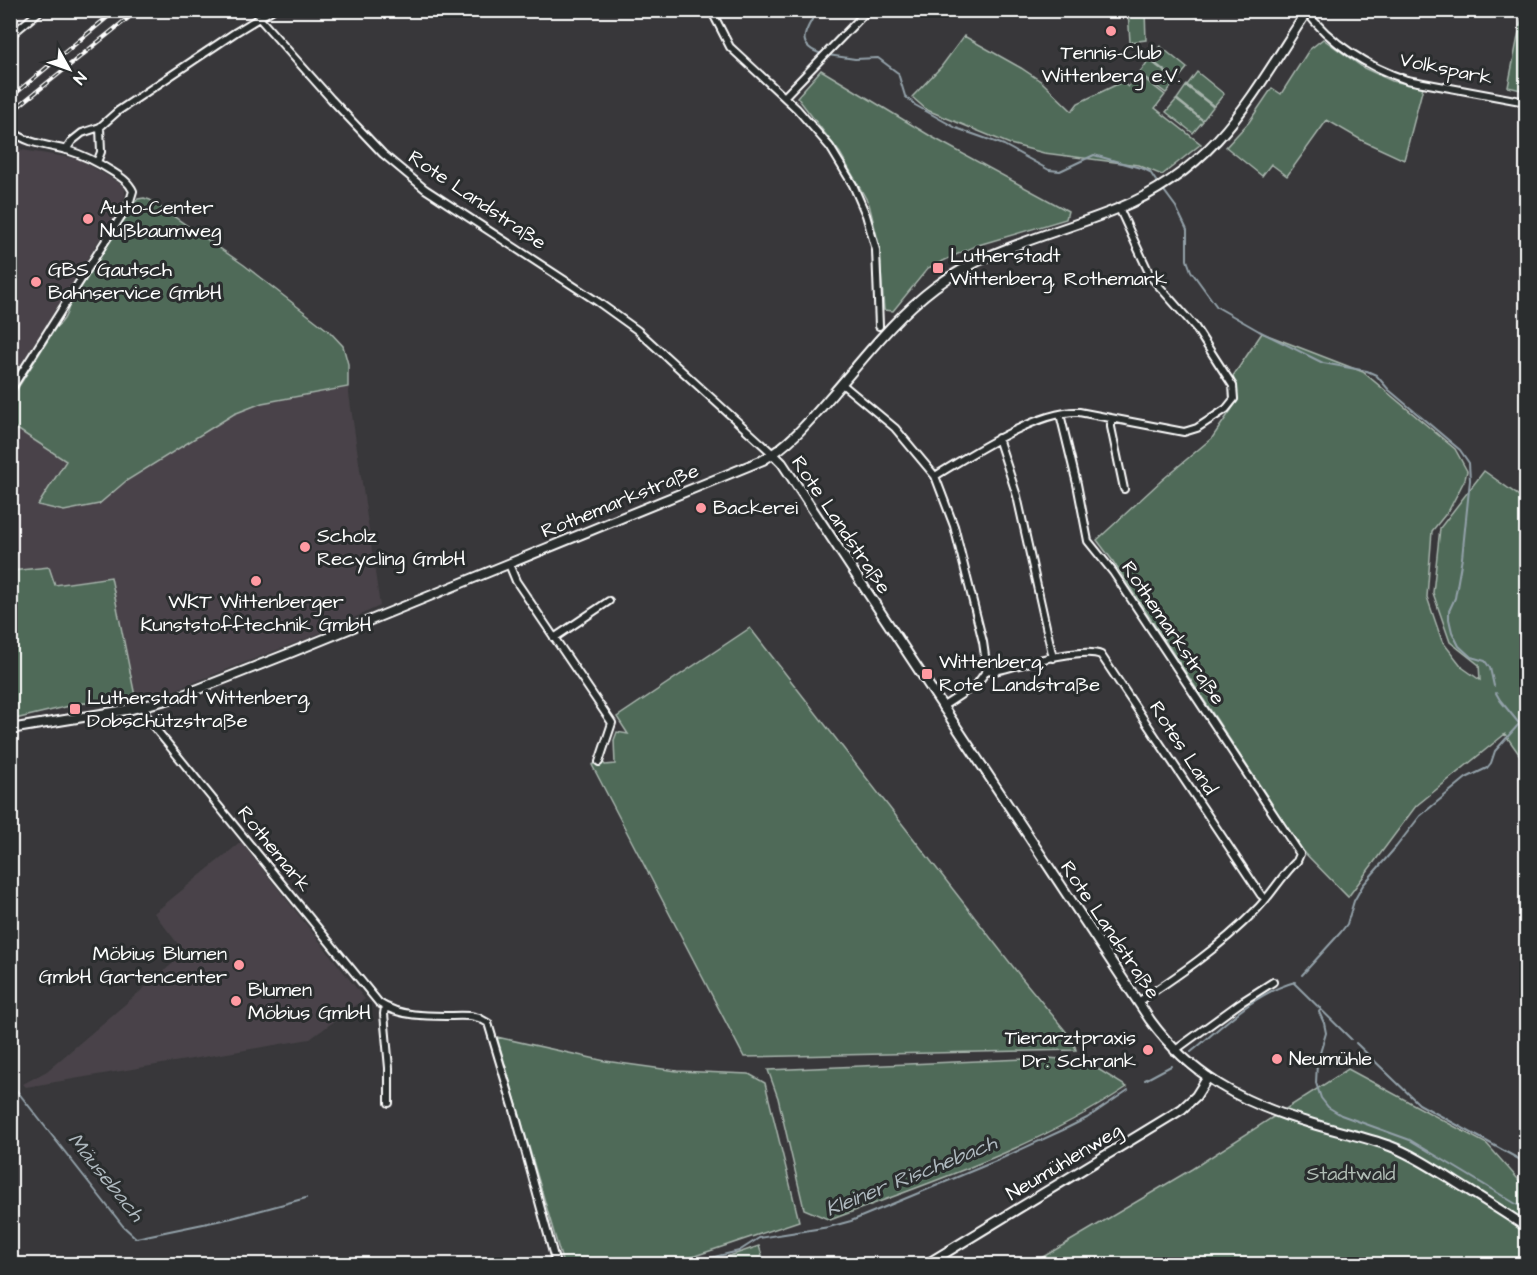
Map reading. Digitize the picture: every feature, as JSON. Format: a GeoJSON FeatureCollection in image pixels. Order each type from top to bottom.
{"type":"FeatureCollection","features":[{"type":"Feature","properties":{"kind":"street"},"geometry":{"type":"LineString","coordinates":[[10,36],[41,10]]}},
{"type":"Feature","properties":{"kind":"street"},"geometry":{"type":"LineString","coordinates":[[66,150],[82,133],[100,127],[118,111],[272,10]]}},
{"type":"Feature","properties":{"kind":"street"},"geometry":{"type":"LineString","coordinates":[[711,10],[726,42],[785,96],[840,161],[861,201],[873,239],[877,259],[879,326]]}},
{"type":"Feature","properties":{"kind":"street"},"geometry":{"type":"LineString","coordinates":[[785,96],[868,10]]}},
{"type":"Feature","properties":{"kind":"street","name":"Volkspark"},"geometry":{"type":"LineString","coordinates":[[1307,11],[1311,19],[1349,51],[1388,73],[1418,82],[1527,102]]}},
{"type":"Feature","properties":{"kind":"street","name":"Rothemarkstraße"},"geometry":{"type":"LineString","coordinates":[[10,729],[143,707],[198,689],[733,474],[773,454],[802,429],[904,313],[947,278],[995,253],[1119,208],[1153,191],[1204,154],[1236,120],[1254,96],[1307,11]]}},
{"type":"Feature","properties":{"kind":"street","name":"Rote Landstraße"},"geometry":{"type":"LineString","coordinates":[[260,19],[331,99],[405,173],[425,189],[638,330],[782,464],[1138,1002],[1174,1051],[1208,1077],[1246,1100],[1272,1111],[1405,1152],[1527,1227]]}},
{"type":"Feature","properties":{"kind":"street"},"geometry":{"type":"LineString","coordinates":[[97,162],[101,152],[100,127]]}},
{"type":"Feature","properties":{"kind":"street"},"geometry":{"type":"LineString","coordinates":[[10,130],[33,143],[66,150],[97,162],[128,183],[133,191],[129,204],[10,391]]}},
{"type":"Feature","properties":{"kind":"street"},"geometry":{"type":"LineString","coordinates":[[935,476],[998,438],[1060,414],[1079,412],[1179,432],[1190,431],[1231,404],[1234,393],[1230,378],[1195,327],[1151,278],[1119,208]]}},
{"type":"Feature","properties":{"kind":"street"},"geometry":{"type":"LineString","coordinates":[[842,384],[895,428],[935,476],[954,526],[983,642],[987,670],[977,684],[942,707]]}},
{"type":"Feature","properties":{"kind":"street","name":"Rothemarkstraße"},"geometry":{"type":"LineString","coordinates":[[1060,414],[1088,541],[1119,582],[1300,854],[1266,899]]}},
{"type":"Feature","properties":{"kind":"street"},"geometry":{"type":"LineString","coordinates":[[1111,419],[1124,489]]}},
{"type":"Feature","properties":{"kind":"street"},"geometry":{"type":"LineString","coordinates":[[998,438],[1017,495],[1053,658]]}},
{"type":"Feature","properties":{"kind":"street"},"geometry":{"type":"LineString","coordinates":[[509,564],[513,576],[612,723],[599,762]]}},
{"type":"Feature","properties":{"kind":"street"},"geometry":{"type":"LineString","coordinates":[[554,638],[609,601]]}},
{"type":"Feature","properties":{"kind":"street","name":"Rotes Land"},"geometry":{"type":"LineString","coordinates":[[987,670],[1093,652],[1104,658],[1260,895],[1266,899]]}},
{"type":"Feature","properties":{"kind":"street","name":"Rothemark"},"geometry":{"type":"LineString","coordinates":[[143,707],[150,722],[379,1003],[385,1007]]}},
{"type":"Feature","properties":{"kind":"street"},"geometry":{"type":"LineString","coordinates":[[1138,1002],[1198,962],[1266,899]]}},
{"type":"Feature","properties":{"kind":"street"},"geometry":{"type":"LineString","coordinates":[[1174,1051],[1273,982]]}},
{"type":"Feature","properties":{"kind":"street"},"geometry":{"type":"LineString","coordinates":[[389,1103],[385,1007],[409,1013],[471,1016],[488,1023],[556,1264]]}},
{"type":"Feature","properties":{"kind":"street","name":"Neumühlenweg"},"geometry":{"type":"LineString","coordinates":[[927,1264],[1182,1109],[1196,1096],[1208,1077]]}},
{"type":"Feature","properties":{"kind":"shaded area"},"geometry":{"type":"Polygon","coordinates":[[[11,140],[22,150],[79,159],[121,184],[125,189],[125,196],[11,380],[11,140]]]}},
{"type":"Feature","properties":{"kind":"shaded area"},"geometry":{"type":"Polygon","coordinates":[[[348,387],[380,606],[311,637],[164,694],[136,701],[111,578],[55,585],[48,567],[11,571],[10,425],[67,461],[38,505],[65,511],[99,504],[126,481],[234,414],[262,403],[348,387]]]}},
{"type":"Feature","properties":{"kind":"shaded area"},"geometry":{"type":"Polygon","coordinates":[[[241,842],[365,999],[310,1039],[26,1087],[23,1084],[47,1071],[185,953],[154,913],[241,842]]]}},
{"type":"Feature","properties":{"kind":"green space"},"geometry":{"type":"Polygon","coordinates":[[[1128,11],[1145,11],[1146,40],[1130,42],[1128,11]]]}},
{"type":"Feature","properties":{"kind":"green space"},"geometry":{"type":"Polygon","coordinates":[[[1523,11],[1526,11],[1526,91],[1508,87],[1523,11]]]}},
{"type":"Feature","properties":{"kind":"green space"},"geometry":{"type":"Polygon","coordinates":[[[964,36],[1042,82],[1072,111],[1078,103],[1122,82],[1128,87],[1138,74],[1165,95],[1155,108],[1201,144],[1162,175],[1138,165],[1044,153],[1010,144],[927,110],[912,97],[941,67],[964,36]]]}},
{"type":"Feature","properties":{"kind":"green space"},"geometry":{"type":"Polygon","coordinates":[[[1323,39],[1364,68],[1392,81],[1423,87],[1404,160],[1363,141],[1327,120],[1287,176],[1271,164],[1262,176],[1226,147],[1249,122],[1272,88],[1281,94],[1309,50],[1323,39]]]}},
{"type":"Feature","properties":{"kind":"green space"},"geometry":{"type":"Polygon","coordinates":[[[1160,46],[1187,68],[1177,80],[1150,59],[1160,46]]]}},
{"type":"Feature","properties":{"kind":"green space"},"geometry":{"type":"Polygon","coordinates":[[[1149,60],[1176,81],[1166,93],[1139,73],[1149,60]]]}},
{"type":"Feature","properties":{"kind":"green space"},"geometry":{"type":"Polygon","coordinates":[[[821,70],[932,137],[1068,211],[1066,219],[975,246],[928,268],[893,311],[884,310],[879,245],[869,204],[840,153],[797,97],[821,70]]]}},
{"type":"Feature","properties":{"kind":"green space"},"geometry":{"type":"Polygon","coordinates":[[[1197,72],[1224,94],[1214,106],[1187,85],[1197,72]]]}},
{"type":"Feature","properties":{"kind":"green space"},"geometry":{"type":"Polygon","coordinates":[[[1186,86],[1213,107],[1203,120],[1177,99],[1186,86]]]}},
{"type":"Feature","properties":{"kind":"green space"},"geometry":{"type":"Polygon","coordinates":[[[1176,100],[1203,121],[1193,133],[1166,112],[1176,100]]]}},
{"type":"Feature","properties":{"kind":"green space"},"geometry":{"type":"Polygon","coordinates":[[[144,198],[244,265],[330,332],[343,346],[348,364],[348,387],[262,403],[234,414],[126,481],[99,504],[64,511],[38,505],[66,461],[11,425],[11,399],[56,327],[65,318],[69,306],[134,203],[144,198]]]}},
{"type":"Feature","properties":{"kind":"green space"},"geometry":{"type":"Polygon","coordinates":[[[1262,333],[1363,372],[1455,449],[1467,471],[1449,510],[1432,531],[1427,597],[1442,641],[1463,668],[1480,680],[1479,665],[1450,642],[1433,593],[1440,528],[1484,471],[1526,501],[1526,764],[1505,734],[1416,806],[1348,897],[1303,851],[1097,540],[1212,438],[1238,400],[1233,376],[1262,333]]]}},
{"type":"Feature","properties":{"kind":"green space"},"geometry":{"type":"Polygon","coordinates":[[[49,567],[55,585],[111,577],[136,701],[111,704],[82,703],[11,720],[11,571],[49,567]]]}},
{"type":"Feature","properties":{"kind":"green space"},"geometry":{"type":"Polygon","coordinates":[[[750,628],[1021,977],[1073,1040],[1076,1050],[744,1057],[592,765],[602,761],[605,765],[615,764],[614,740],[617,732],[628,734],[617,717],[750,628]]]}},
{"type":"Feature","properties":{"kind":"green space"},"geometry":{"type":"Polygon","coordinates":[[[497,1037],[605,1061],[677,1071],[749,1074],[765,1083],[799,1221],[671,1264],[563,1264],[497,1037]]]}},
{"type":"Feature","properties":{"kind":"green space"},"geometry":{"type":"Polygon","coordinates":[[[1048,1058],[1085,1061],[1127,1087],[1093,1109],[1020,1146],[906,1192],[830,1220],[804,1209],[778,1098],[768,1070],[1048,1058]]]}},
{"type":"Feature","properties":{"kind":"green space","name":"Stadtwald"},"geometry":{"type":"Polygon","coordinates":[[[1348,1069],[1487,1144],[1526,1188],[1526,1264],[1031,1264],[1192,1169],[1348,1069]]]}},
{"type":"Feature","properties":{"kind":"green space"},"geometry":{"type":"Polygon","coordinates":[[[759,1246],[765,1264],[706,1264],[759,1246]]]}},
{"type":"Feature","properties":{"kind":"waterway"},"geometry":{"type":"LineString","coordinates":[[817,10],[807,29],[805,40],[813,50],[822,54]]}},
{"type":"Feature","properties":{"kind":"waterway"},"geometry":{"type":"LineString","coordinates":[[828,55],[855,59],[878,58],[898,73],[905,96],[915,105],[956,128],[1004,145],[1049,170],[1060,171],[1094,155],[1144,169],[1150,172],[1158,184]]}},
{"type":"Feature","properties":{"kind":"waterway"},"geometry":{"type":"LineString","coordinates":[[1162,188],[1176,207],[1187,230],[1187,260],[1191,271],[1217,307],[1323,363],[1367,371],[1376,375],[1389,390],[1460,450],[1469,463],[1470,480],[1462,558],[1449,619],[1459,646],[1471,657],[1485,661],[1490,668],[1494,686]]}},
{"type":"Feature","properties":{"kind":"waterway"},"geometry":{"type":"LineString","coordinates":[[1496,693],[1526,732]]}},
{"type":"Feature","properties":{"kind":"waterway"},"geometry":{"type":"LineString","coordinates":[[1302,975],[1347,924],[1354,901],[1363,885],[1420,816],[1466,778],[1487,768],[1495,751],[1519,724]]}},
{"type":"Feature","properties":{"kind":"waterway","name":"Kleiner Rischebach"},"geometry":{"type":"LineString","coordinates":[[1191,1052],[1253,1002],[1280,987],[1295,982]]}},
{"type":"Feature","properties":{"kind":"waterway","name":"Kleiner Rischebach"},"geometry":{"type":"LineString","coordinates":[[1294,983],[1351,1039]]}},
{"type":"Feature","properties":{"kind":"waterway"},"geometry":{"type":"LineString","coordinates":[[1321,1008],[1319,1012],[1326,1033],[1317,1063],[1316,1083],[1321,1098],[1328,1107],[1341,1115],[1410,1140],[1526,1210]]}},
{"type":"Feature","properties":{"kind":"waterway","name":"Kleiner Rischebach"},"geometry":{"type":"LineString","coordinates":[[1356,1043],[1419,1104],[1526,1163]]}},
{"type":"Feature","properties":{"kind":"waterway","name":"Kleiner Rischebach"},"geometry":{"type":"LineString","coordinates":[[1145,1080],[1171,1066]]}},
{"type":"Feature","properties":{"kind":"waterway","name":"Mäusebach"},"geometry":{"type":"LineString","coordinates":[[10,1082],[123,1226],[136,1238],[232,1218],[306,1198]]}},
{"type":"Feature","properties":{"kind":"waterway","name":"Kleiner Rischebach"},"geometry":{"type":"LineString","coordinates":[[696,1264],[739,1251],[759,1238],[829,1227],[851,1221],[996,1161],[1063,1130],[1087,1118],[1128,1090]]}},
{"type":"Feature","properties":{"kind":"railway"},"geometry":{"type":"LineString","coordinates":[[10,98],[116,10]]}},
{"type":"Feature","properties":{"kind":"railway"},"geometry":{"type":"LineString","coordinates":[[10,113],[138,10]]}},
{"type":"Feature","properties":{"kind":"place","name":"Tennis-Club Wittenberg e.V."},"geometry":{"type":"Point","coordinates":[1111,31]}},
{"type":"Feature","properties":{"kind":"place","name":"Auto-Center Nußbaumweg"},"geometry":{"type":"Point","coordinates":[88,219]}},
{"type":"Feature","properties":{"kind":"place","name":"Lutherstadt Wittenberg, Rothemark"},"geometry":{"type":"Point","coordinates":[938,268]}},
{"type":"Feature","properties":{"kind":"place","name":"GBS Gautsch Bahnservice GmbH"},"geometry":{"type":"Point","coordinates":[36,282]}},
{"type":"Feature","properties":{"kind":"place","name":"Backerei"},"geometry":{"type":"Point","coordinates":[701,508]}},
{"type":"Feature","properties":{"kind":"place","name":"Scholz Recycling GmbH"},"geometry":{"type":"Point","coordinates":[305,547]}},
{"type":"Feature","properties":{"kind":"place","name":"WKT Wittenberger Kunststofftechnik GmbH"},"geometry":{"type":"Point","coordinates":[256,581]}},
{"type":"Feature","properties":{"kind":"place","name":"Wittenberg, Rote Landstraße"},"geometry":{"type":"Point","coordinates":[927,674]}},
{"type":"Feature","properties":{"kind":"place","name":"Lutherstadt Wittenberg, Dobschützstraße"},"geometry":{"type":"Point","coordinates":[75,709]}},
{"type":"Feature","properties":{"kind":"place","name":"Möbius Blumen GmbH Gartencenter"},"geometry":{"type":"Point","coordinates":[239,965]}},
{"type":"Feature","properties":{"kind":"place","name":"Blumen Möbius GmbH"},"geometry":{"type":"Point","coordinates":[236,1001]}},
{"type":"Feature","properties":{"kind":"place","name":"Tierarztpraxis Dr. Schrank"},"geometry":{"type":"Point","coordinates":[1148,1050]}},
{"type":"Feature","properties":{"kind":"place","name":"Neumühle"},"geometry":{"type":"Point","coordinates":[1277,1059]}}]}
